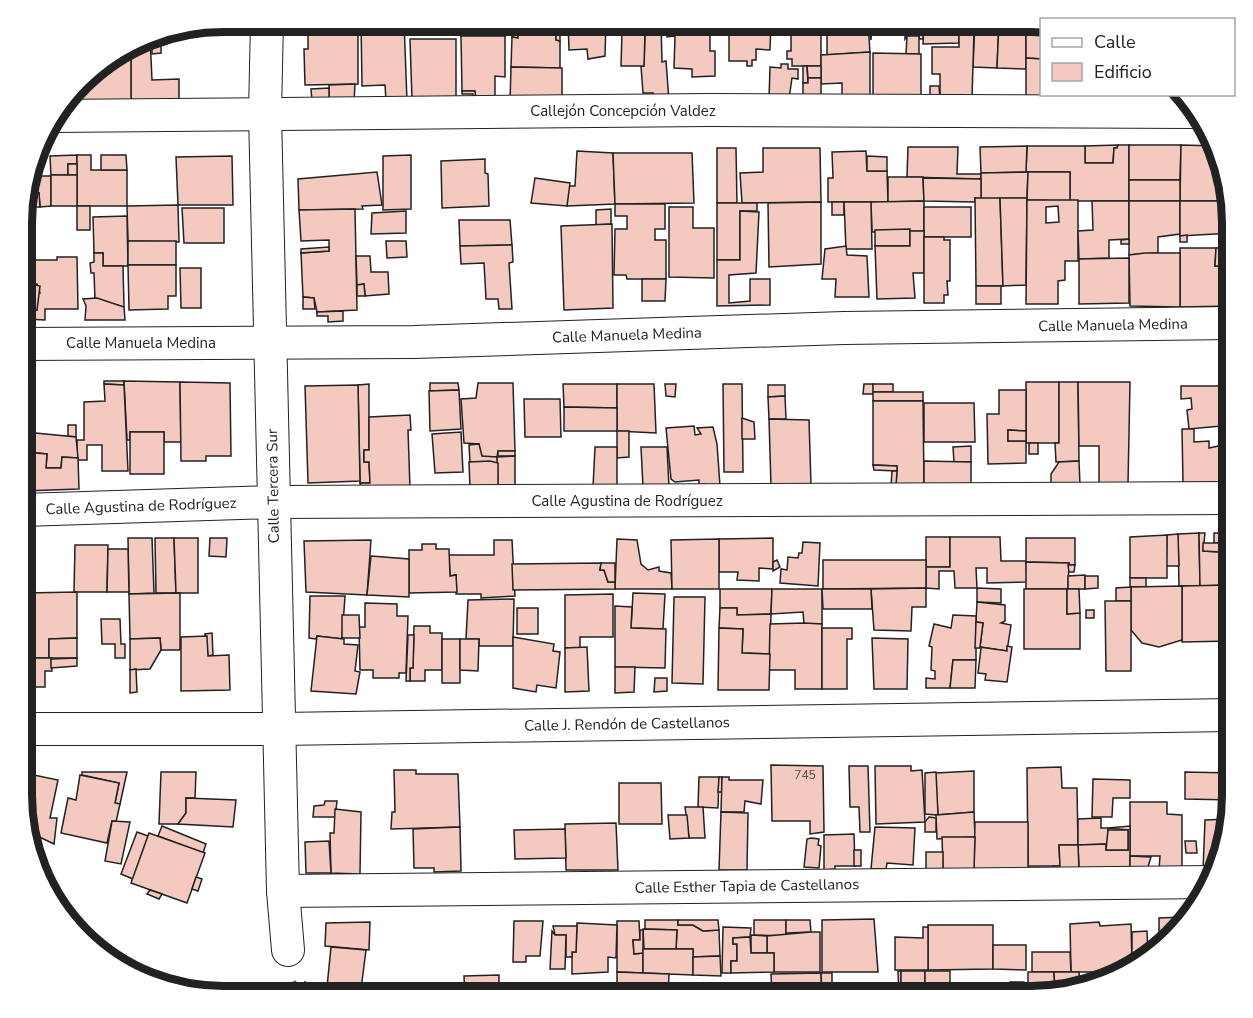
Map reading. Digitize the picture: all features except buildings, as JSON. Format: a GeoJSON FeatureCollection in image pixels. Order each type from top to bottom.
{"type":"FeatureCollection","features":[{"type":"Feature","properties":{"kind":"street","name":"Calle Tercera Sur"},"geometry":{"type":"LineString","coordinates":[[267,31],[265,113],[270,343],[283,891],[288,950]]}},
{"type":"Feature","properties":{"kind":"street","name":"Callejón Concepción Valdez"},"geometry":{"type":"LineString","coordinates":[[64,116],[265,113],[1186,112]]}},
{"type":"Feature","properties":{"kind":"street","name":"Calle Manuela Medina"},"geometry":{"type":"LineString","coordinates":[[32,344],[414,342],[856,328],[1221,323]]}},
{"type":"Feature","properties":{"kind":"street","name":"Calle Agustina de Rodríguez"},"geometry":{"type":"LineString","coordinates":[[32,510],[274,502],[1221,498]]}},
{"type":"Feature","properties":{"kind":"street","name":"Calle J. Rendón de Castellanos"},"geometry":{"type":"LineString","coordinates":[[32,729],[280,729],[1222,715]]}},
{"type":"Feature","properties":{"kind":"street","name":"Calle Esther Tapia de Castellanos"},"geometry":{"type":"LineString","coordinates":[[283,891],[1201,882]]}}]}
